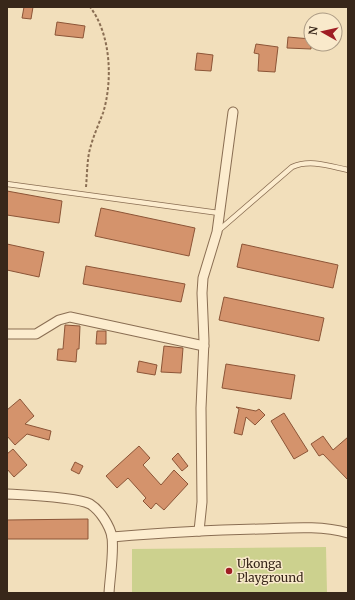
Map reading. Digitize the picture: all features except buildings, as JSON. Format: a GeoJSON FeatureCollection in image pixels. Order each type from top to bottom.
{"type":"FeatureCollection","features":[{"type":"Feature","properties":{"kind":"street"},"geometry":{"type":"LineString","coordinates":[[199,531],[202,502],[201,408],[204,346],[202,306],[203,278],[217,232],[233,112]]}},
{"type":"Feature","properties":{"kind":"street"},"geometry":{"type":"LineString","coordinates":[[7,334],[36,334],[59,320],[70,317],[204,346]]}},
{"type":"Feature","properties":{"kind":"street"},"geometry":{"type":"LineString","coordinates":[[7,494],[59,498],[89,504],[97,510],[104,520],[112,537],[109,593]]}},
{"type":"Feature","properties":{"kind":"street"},"geometry":{"type":"LineString","coordinates":[[112,537],[199,531],[299,527],[335,530],[348,533]]}},
{"type":"Feature","properties":{"kind":"lane"},"geometry":{"type":"LineString","coordinates":[[217,232],[292,167],[301,163],[314,163],[348,170]]}},
{"type":"Feature","properties":{"kind":"lane"},"geometry":{"type":"LineString","coordinates":[[7,184],[219,213]]}},
{"type":"Feature","properties":{"kind":"path"},"geometry":{"type":"LineString","coordinates":[[86,195],[88,154],[103,111],[109,82],[104,38],[100,21],[90,7]]}},
{"type":"Feature","properties":{"kind":"green space","name":"Ukonga Playground"},"geometry":{"type":"Polygon","coordinates":[[[326,547],[327,593],[132,593],[132,549],[326,547]]]}},
{"type":"Feature","properties":{"kind":"place","name":"Ukonga Playground"},"geometry":{"type":"Point","coordinates":[229,571]}}]}
